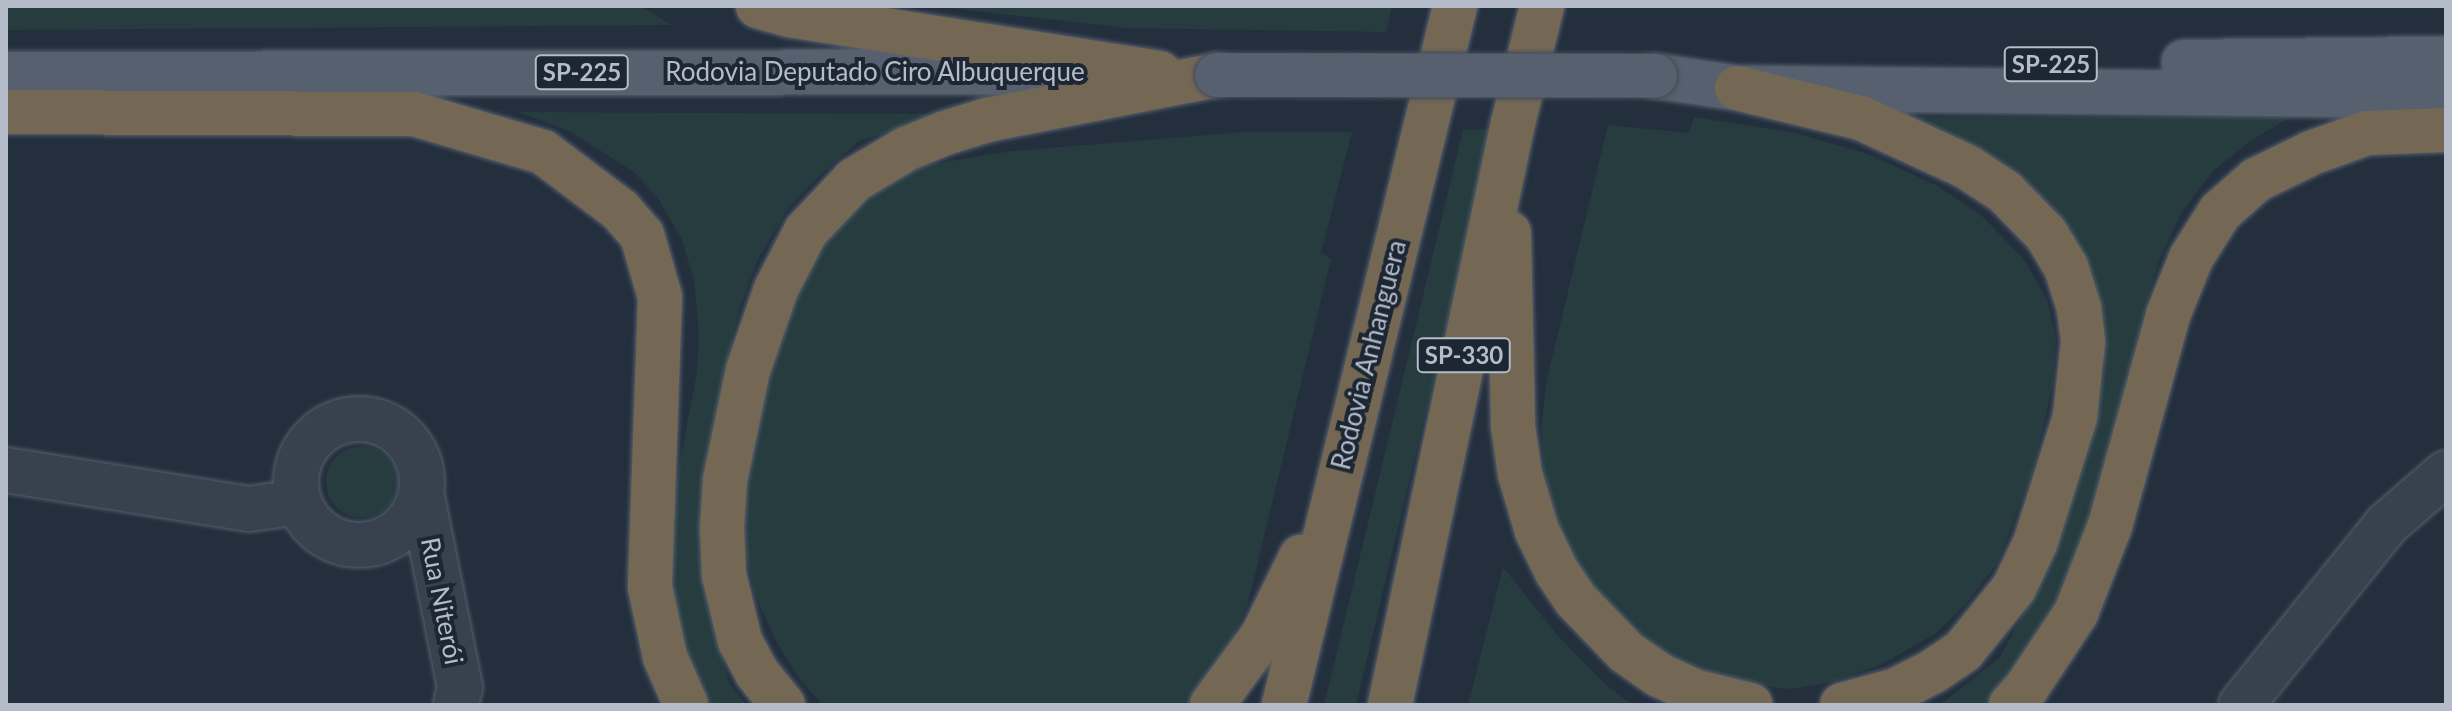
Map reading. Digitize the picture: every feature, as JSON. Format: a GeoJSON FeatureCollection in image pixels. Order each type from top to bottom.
{"type":"FeatureCollection","features":[{"type":"Feature","properties":{"kind":"highway"},"geometry":{"type":"LineString","coordinates":[[758,6],[789,15],[1159,73]]}},
{"type":"Feature","properties":{"kind":"highway","name":"Rodovia Anhanguera"},"geometry":{"type":"LineString","coordinates":[[1284,705],[1455,6]]}},
{"type":"Feature","properties":{"kind":"highway","name":"SP-330"},"geometry":{"type":"LineString","coordinates":[[1390,705],[1513,123],[1542,6]]}},
{"type":"Feature","properties":{"kind":"highway"},"geometry":{"type":"LineString","coordinates":[[783,705],[757,673],[740,641],[724,575],[722,528],[725,480],[748,370],[776,289],[806,231],[854,180],[906,149],[945,133],[987,120],[1217,75]]}},
{"type":"Feature","properties":{"kind":"highway"},"geometry":{"type":"LineString","coordinates":[[1737,88],[1861,118],[1928,146],[1980,175],[2005,192],[2046,234],[2066,267],[2079,308],[2082,368],[2075,417],[2036,541],[2014,588],[1963,651],[1897,690],[1842,705]]}},
{"type":"Feature","properties":{"kind":"highway"},"geometry":{"type":"LineString","coordinates":[[6,112],[414,114],[543,152],[620,210],[642,235],[660,297],[650,587],[665,657],[686,705]]}},
{"type":"Feature","properties":{"kind":"highway"},"geometry":{"type":"LineString","coordinates":[[1513,123],[1508,277],[1512,411],[1520,474],[1537,531],[1575,599],[1626,652],[1659,675],[1696,692],[1750,705]]}},
{"type":"Feature","properties":{"kind":"highway"},"geometry":{"type":"LineString","coordinates":[[2011,705],[2076,613],[2110,526],[2168,315],[2191,258],[2220,212],[2256,180],[2311,153],[2367,133],[2446,130]]}},
{"type":"Feature","properties":{"kind":"highway"},"geometry":{"type":"LineString","coordinates":[[1212,705],[1263,635],[1339,479]]}},
{"type":"Feature","properties":{"kind":"main road","name":"SP-225"},"geometry":{"type":"LineString","coordinates":[[1217,75],[1655,76],[1799,67],[2446,59]]}},
{"type":"Feature","properties":{"kind":"main road","name":"Rodovia Deputado Ciro Albuquerque"},"geometry":{"type":"LineString","coordinates":[[6,74],[1217,75]]}},
{"type":"Feature","properties":{"kind":"main road","name":"SP-225"},"geometry":{"type":"LineString","coordinates":[[1655,76],[1737,88],[2446,96]]}},
{"type":"Feature","properties":{"kind":"street"},"geometry":{"type":"LineString","coordinates":[[356,418],[380,422],[400,433],[418,462],[422,497],[412,518],[395,535],[374,544],[350,545],[328,538],[310,522],[298,502],[296,479],[301,456],[334,424],[356,418]]}},
{"type":"Feature","properties":{"kind":"street"},"geometry":{"type":"LineString","coordinates":[[2241,705],[2386,525],[2446,473]]}},
{"type":"Feature","properties":{"kind":"street"},"geometry":{"type":"LineString","coordinates":[[8,481],[249,509],[298,502]]}},
{"type":"Feature","properties":{"kind":"street","name":"Rua Niterói"},"geometry":{"type":"LineString","coordinates":[[422,497],[460,687],[456,705]]}},
{"type":"Feature","properties":{"kind":"green space"},"geometry":{"type":"Polygon","coordinates":[[[6,6],[641,6],[671,25],[6,30],[6,6]]]}},
{"type":"Feature","properties":{"kind":"green space"},"geometry":{"type":"Polygon","coordinates":[[[934,6],[1392,6],[1386,32],[1126,28],[934,6]]]}},
{"type":"Feature","properties":{"kind":"green space"},"geometry":{"type":"Polygon","coordinates":[[[518,112],[949,114],[859,141],[820,175],[788,209],[758,259],[740,308],[724,372],[704,481],[702,532],[713,622],[729,682],[746,705],[700,705],[668,592],[675,486],[697,372],[699,334],[694,279],[681,238],[659,200],[634,172],[571,132],[518,112]]]}},
{"type":"Feature","properties":{"kind":"green space"},"geometry":{"type":"Polygon","coordinates":[[[1694,117],[1795,133],[1871,155],[1936,185],[1981,215],[2023,258],[2047,299],[2056,339],[2053,383],[2034,468],[1998,562],[1966,604],[1935,634],[1882,664],[1836,681],[1791,689],[1735,684],[1680,667],[1643,643],[1578,572],[1553,513],[1544,472],[1541,428],[1547,379],[1608,125],[1689,133],[1694,117]]]}},
{"type":"Feature","properties":{"kind":"green space"},"geometry":{"type":"Polygon","coordinates":[[[1904,117],[2291,117],[2250,141],[2213,171],[2181,213],[2158,264],[2141,322],[2110,467],[2065,597],[1991,705],[1940,705],[2000,657],[2036,590],[2096,411],[2104,374],[2103,324],[2094,277],[2056,211],[2018,173],[1904,117]]]}},
{"type":"Feature","properties":{"kind":"green space"},"geometry":{"type":"Polygon","coordinates":[[[1493,129],[1356,705],[1324,705],[1463,130],[1493,129]]]}},
{"type":"Feature","properties":{"kind":"green space"},"geometry":{"type":"Polygon","coordinates":[[[1243,132],[1352,132],[1321,253],[1331,259],[1247,607],[1223,657],[1186,705],[823,705],[801,681],[776,641],[755,595],[744,548],[745,490],[763,394],[783,319],[826,228],[866,193],[925,165],[1012,151],[1243,132]]]}},
{"type":"Feature","properties":{"kind":"green space"},"geometry":{"type":"Polygon","coordinates":[[[362,446],[382,452],[392,462],[398,482],[392,502],[382,512],[362,518],[342,512],[332,502],[326,482],[332,462],[342,452],[362,446]]]}},
{"type":"Feature","properties":{"kind":"green space"},"geometry":{"type":"Polygon","coordinates":[[[1503,567],[1557,635],[1603,682],[1632,705],[1468,705],[1503,567]]]}}]}
